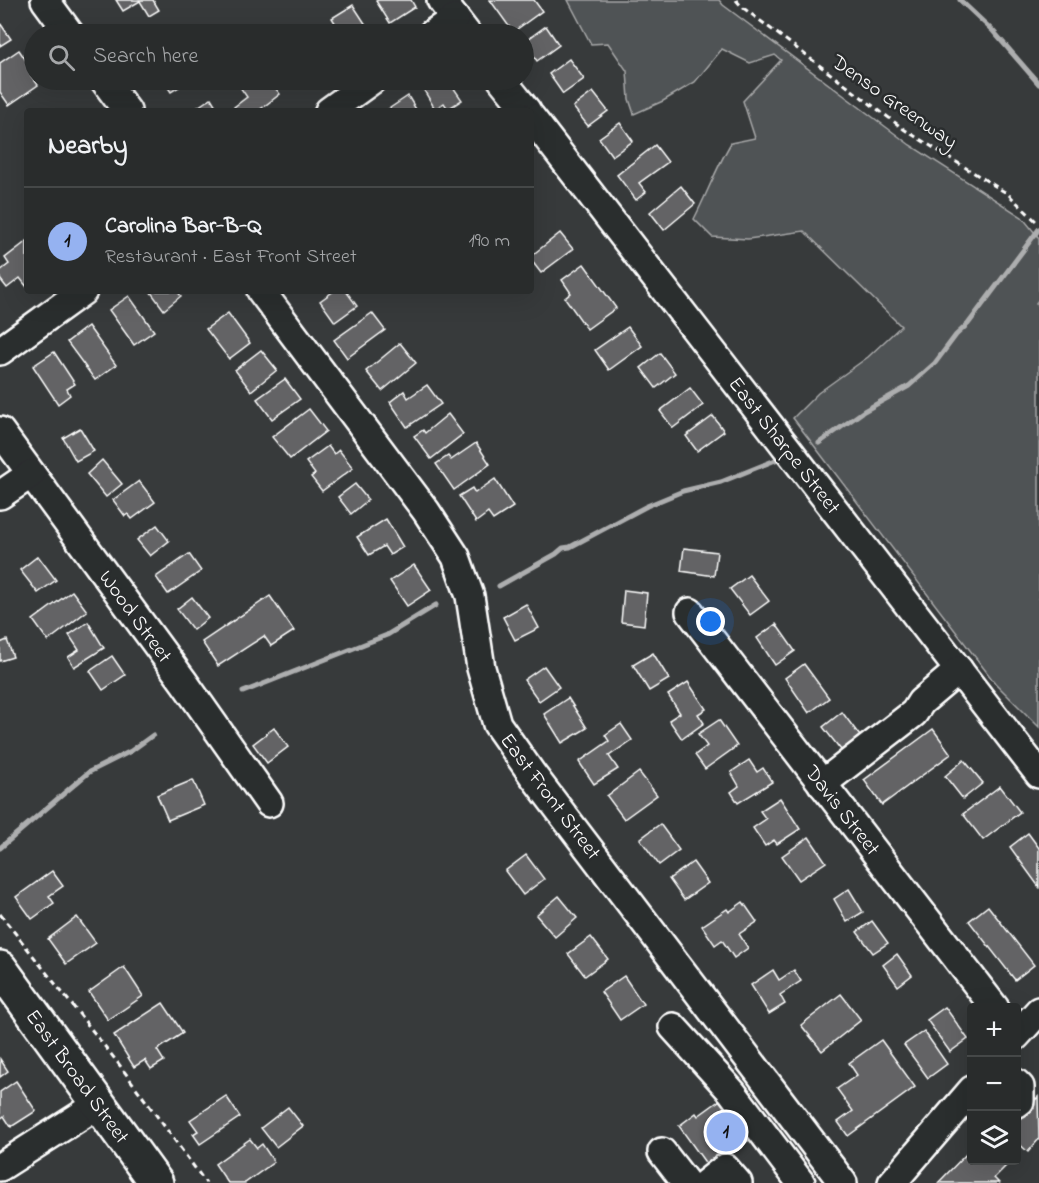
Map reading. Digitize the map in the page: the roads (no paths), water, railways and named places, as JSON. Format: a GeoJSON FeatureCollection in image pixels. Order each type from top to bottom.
{"type":"FeatureCollection","features":[{"type":"Feature","properties":{"kind":"main road","name":"East Broad Street"},"geometry":{"type":"LineString","coordinates":[[0,968],[156,1183]]}},
{"type":"Feature","properties":{"kind":"street"},"geometry":{"type":"LineString","coordinates":[[45,0],[63,24]]}},
{"type":"Feature","properties":{"kind":"street"},"geometry":{"type":"LineString","coordinates":[[111,90],[125,108]]}},
{"type":"Feature","properties":{"kind":"street"},"geometry":{"type":"LineString","coordinates":[[333,108],[358,90]]}},
{"type":"Feature","properties":{"kind":"street"},"geometry":{"type":"LineString","coordinates":[[510,90],[525,108]]}},
{"type":"Feature","properties":{"kind":"street","name":"East Sharpe Street"},"geometry":{"type":"LineString","coordinates":[[534,121],[1039,774]]}},
{"type":"Feature","properties":{"kind":"street"},"geometry":{"type":"LineString","coordinates":[[0,351],[79,294]]}},
{"type":"Feature","properties":{"kind":"street","name":"East Front Street"},"geometry":{"type":"LineString","coordinates":[[263,294],[426,511],[456,557],[470,596],[481,668],[496,724],[795,1120],[835,1180]]}},
{"type":"Feature","properties":{"kind":"street","name":"Wood Street"},"geometry":{"type":"LineString","coordinates":[[0,431],[184,682],[269,803]]}},
{"type":"Feature","properties":{"kind":"street"},"geometry":{"type":"LineString","coordinates":[[0,495],[31,474]]}},
{"type":"Feature","properties":{"kind":"street","name":"Davis Street"},"geometry":{"type":"LineString","coordinates":[[690,612],[991,1003]]}},
{"type":"Feature","properties":{"kind":"street"},"geometry":{"type":"LineString","coordinates":[[822,784],[914,712],[921,702],[959,670]]}},
{"type":"Feature","properties":{"kind":"street"},"geometry":{"type":"LineString","coordinates":[[1021,1031],[1039,1011]]}},
{"type":"Feature","properties":{"kind":"street"},"geometry":{"type":"LineString","coordinates":[[673,1027],[732,1092],[801,1183]]}},
{"type":"Feature","properties":{"kind":"street"},"geometry":{"type":"LineString","coordinates":[[732,1092],[759,1072]]}},
{"type":"Feature","properties":{"kind":"street"},"geometry":{"type":"LineString","coordinates":[[898,1181],[967,1100]]}},
{"type":"Feature","properties":{"kind":"street"},"geometry":{"type":"LineString","coordinates":[[0,1167],[99,1104]]}},
{"type":"Feature","properties":{"kind":"street"},"geometry":{"type":"LineString","coordinates":[[769,1140],[795,1120]]}},
{"type":"Feature","properties":{"kind":"street"},"geometry":{"type":"LineString","coordinates":[[662,1152],[686,1183]]}},
{"type":"Feature","properties":{"kind":"street"},"geometry":{"type":"LineString","coordinates":[[706,1183],[726,1168],[738,1183]]}},
{"type":"Feature","properties":{"kind":"waterway"},"geometry":{"type":"LineString","coordinates":[[960,0],[993,31],[1039,84]]}},
{"type":"Feature","properties":{"kind":"waterway"},"geometry":{"type":"LineString","coordinates":[[819,443],[864,411],[909,386],[935,363],[956,335],[968,324],[1039,229]]}},
{"type":"Feature","properties":{"kind":"waterway"},"geometry":{"type":"LineString","coordinates":[[499,586],[563,548],[570,547],[647,506],[683,491],[721,482],[778,459]]}},
{"type":"Feature","properties":{"kind":"waterway"},"geometry":{"type":"LineString","coordinates":[[243,692],[387,635],[436,605]]}},
{"type":"Feature","properties":{"kind":"waterway"},"geometry":{"type":"LineString","coordinates":[[0,848],[89,772],[131,751],[153,735]]}},
{"type":"Feature","properties":{"kind":"place","name":"Carolina Bar-B-Q"},"geometry":{"type":"Point","coordinates":[726,1132]}}]}
